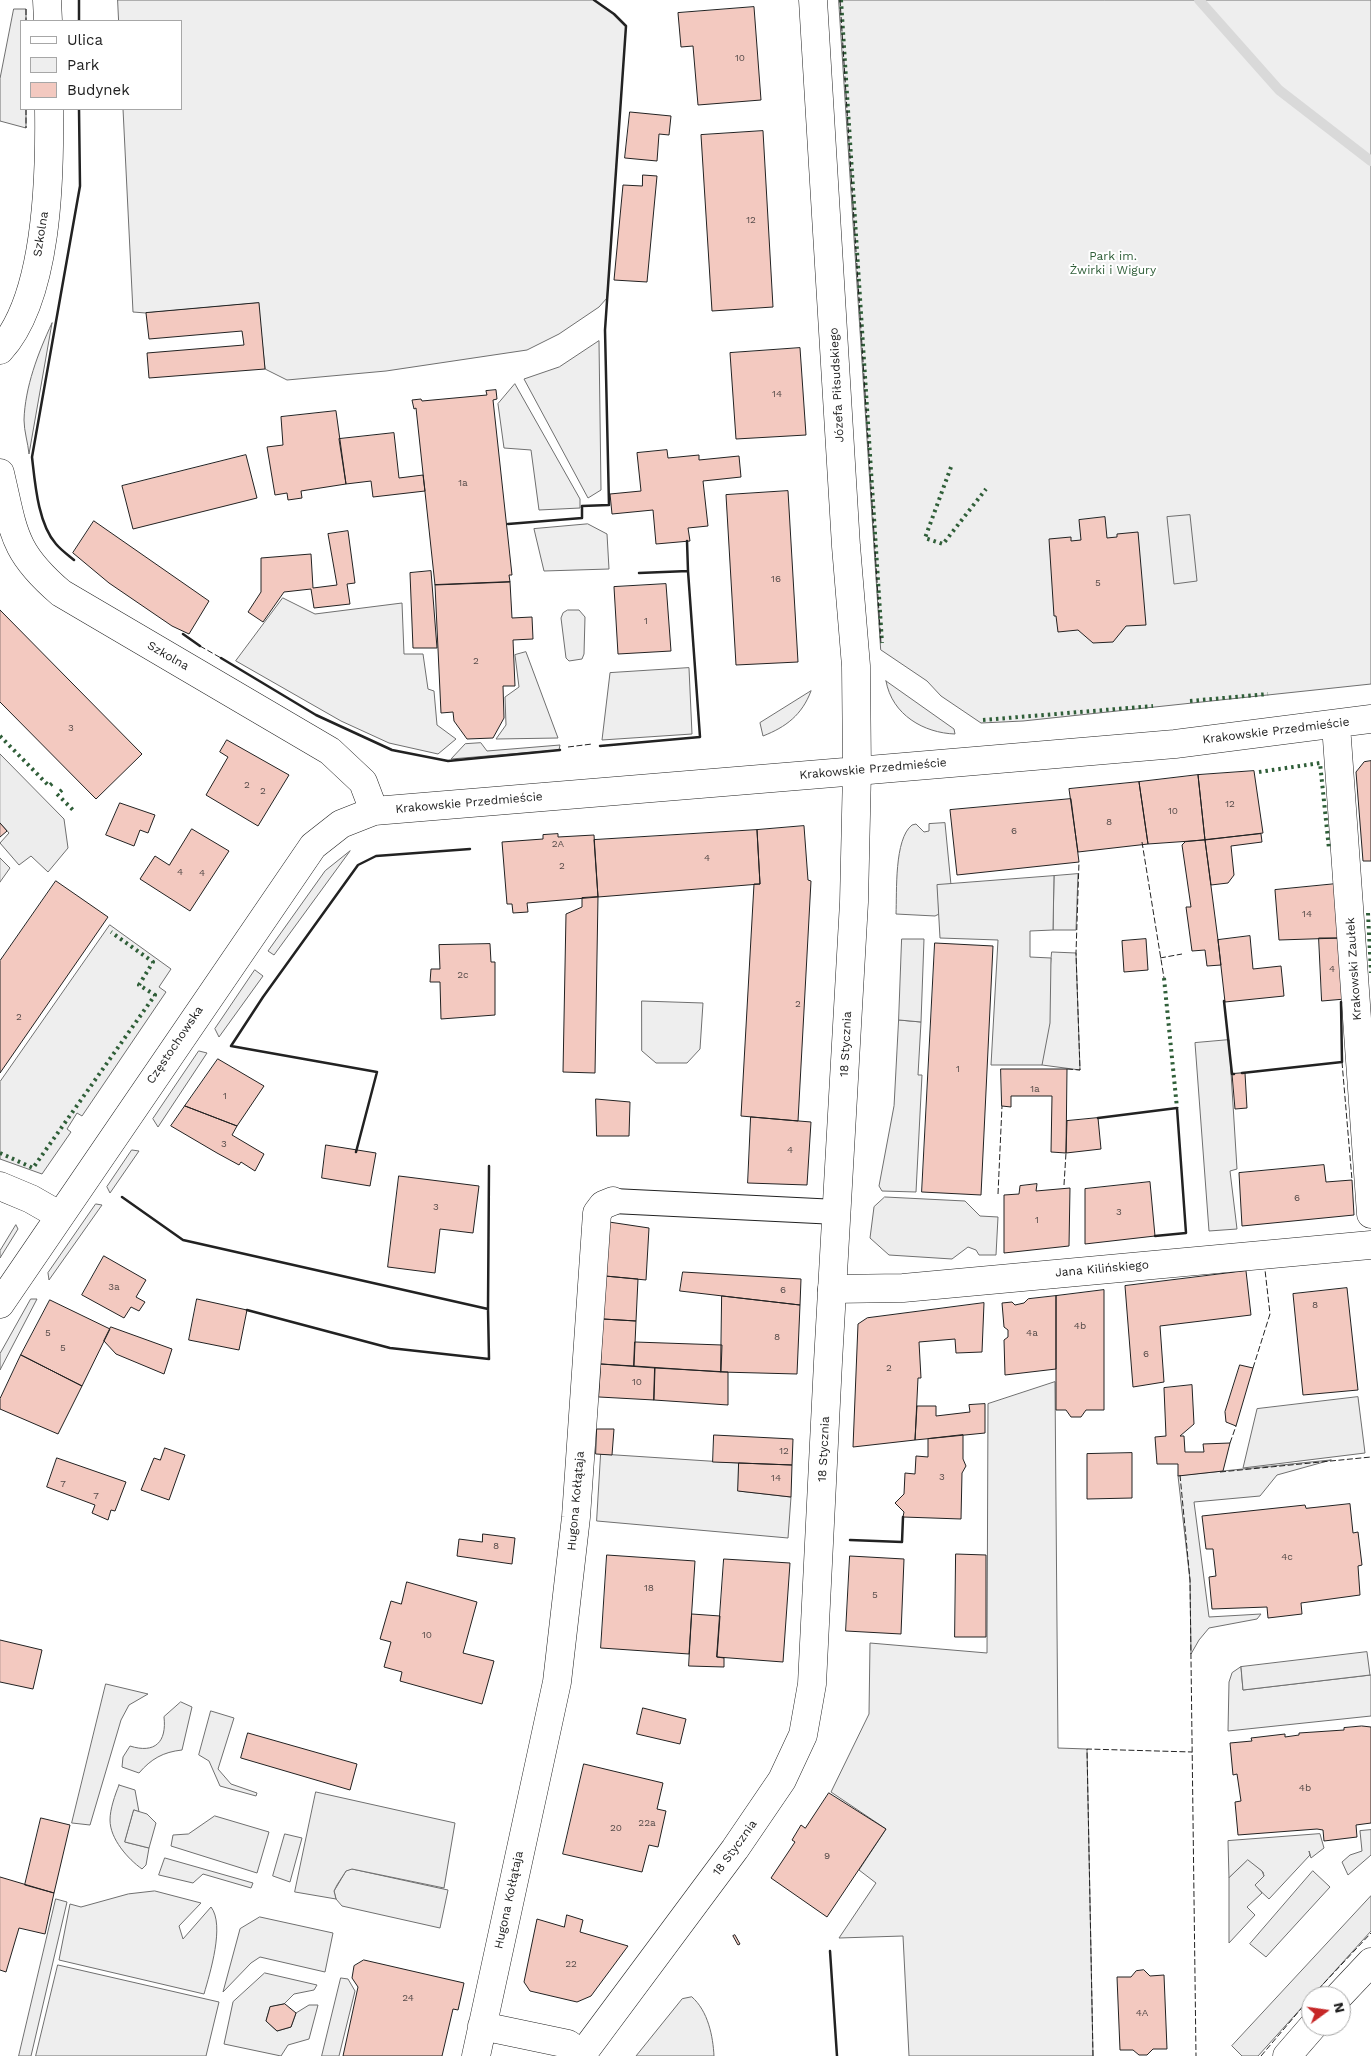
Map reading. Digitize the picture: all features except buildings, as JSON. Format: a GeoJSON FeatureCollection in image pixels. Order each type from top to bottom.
{"type":"FeatureCollection","features":[{"type":"Feature","properties":{"kind":"street"},"geometry":{"type":"LineString","coordinates":[[47,0],[48,20]]}},
{"type":"Feature","properties":{"kind":"street","name":"Józefa Piłsudskiego"},"geometry":{"type":"LineString","coordinates":[[813,0],[846,546],[856,659],[857,771]]}},
{"type":"Feature","properties":{"kind":"street","name":"Szkolna"},"geometry":{"type":"LineString","coordinates":[[0,350],[19,325],[26,308],[41,243],[48,189],[49,110]]}},
{"type":"Feature","properties":{"kind":"street","name":"Szkolna"},"geometry":{"type":"LineString","coordinates":[[0,473],[10,522],[26,558],[38,574],[61,593],[330,751],[363,782],[374,811]]}},
{"type":"Feature","properties":{"kind":"street","name":"Krakowskie Przedmieście"},"geometry":{"type":"LineString","coordinates":[[374,811],[1175,744],[1336,725],[1371,719]]}},
{"type":"Feature","properties":{"kind":"street","name":"Krakowski Zaułek"},"geometry":{"type":"LineString","coordinates":[[1336,725],[1371,1214]]}},
{"type":"Feature","properties":{"kind":"street","name":"18 Stycznia"},"geometry":{"type":"LineString","coordinates":[[582,2055],[766,1805],[790,1764],[803,1735],[812,1684],[854,902],[857,771]]}},
{"type":"Feature","properties":{"kind":"street","name":"Częstochowska"},"geometry":{"type":"LineString","coordinates":[[0,1304],[59,1215],[313,846],[327,832],[374,811]]}},
{"type":"Feature","properties":{"kind":"street"},"geometry":{"type":"LineString","coordinates":[[0,1186],[31,1199],[59,1215]]}},
{"type":"Feature","properties":{"kind":"street","name":"Hugona Kołłątaja"},"geometry":{"type":"LineString","coordinates":[[476,2056],[556,1682],[576,1517],[597,1212],[603,1205],[613,1201],[837,1212]]}},
{"type":"Feature","properties":{"kind":"street","name":"Jana Kilińskiego"},"geometry":{"type":"LineString","coordinates":[[832,1290],[903,1288],[1371,1244]]}},
{"type":"Feature","properties":{"kind":"street"},"geometry":{"type":"LineString","coordinates":[[1348,1986],[1371,1962]]}},
{"type":"Feature","properties":{"kind":"street"},"geometry":{"type":"LineString","coordinates":[[482,2026],[568,2044],[582,2055]]}},
{"type":"Feature","properties":{"kind":"street"},"geometry":{"type":"LineString","coordinates":[[1287,2056],[1304,2036]]}},
{"type":"Feature","properties":{"kind":"green space"},"geometry":{"type":"Polygon","coordinates":[[[118,0],[594,0],[614,14],[626,26],[607,298],[599,307],[559,334],[527,350],[386,371],[287,380],[265,369],[258,303],[146,313],[133,312],[123,110],[182,110],[182,20],[119,20],[118,0]]]}},
{"type":"Feature","properties":{"kind":"green space","name":"Park im. Żwirki i Wigury"},"geometry":{"type":"Polygon","coordinates":[[[839,0],[1371,0],[1371,684],[1023,721],[981,723],[941,696],[927,681],[881,650],[839,0]]]}},
{"type":"Feature","properties":{"kind":"green space"},"geometry":{"type":"Polygon","coordinates":[[[14,9],[26,9],[26,20],[20,20],[20,110],[26,110],[26,128],[0,121],[0,79],[14,9]]]}},
{"type":"Feature","properties":{"kind":"green space"},"geometry":{"type":"Polygon","coordinates":[[[52,323],[29,454],[24,420],[27,395],[37,358],[52,323]]]}},
{"type":"Feature","properties":{"kind":"green space"},"geometry":{"type":"Polygon","coordinates":[[[599,341],[601,490],[588,498],[524,379],[559,367],[599,341]]]}},
{"type":"Feature","properties":{"kind":"green space"},"geometry":{"type":"Polygon","coordinates":[[[515,384],[580,499],[580,508],[539,510],[531,450],[504,448],[498,404],[515,384]]]}},
{"type":"Feature","properties":{"kind":"green space"},"geometry":{"type":"Polygon","coordinates":[[[588,524],[607,534],[609,569],[544,571],[534,529],[588,524]]]}},
{"type":"Feature","properties":{"kind":"green space"},"geometry":{"type":"Polygon","coordinates":[[[283,598],[315,614],[402,603],[404,654],[423,654],[428,689],[434,691],[437,725],[456,739],[438,754],[389,743],[341,721],[236,661],[283,598]]]}},
{"type":"Feature","properties":{"kind":"green space"},"geometry":{"type":"Polygon","coordinates":[[[568,610],[579,610],[585,617],[584,654],[582,659],[569,661],[566,658],[561,618],[563,613],[568,610]]]}},
{"type":"Feature","properties":{"kind":"green space"},"geometry":{"type":"Polygon","coordinates":[[[526,652],[558,738],[496,739],[506,725],[505,697],[519,687],[515,655],[526,652]]]}},
{"type":"Feature","properties":{"kind":"green space"},"geometry":{"type":"Polygon","coordinates":[[[689,668],[692,734],[602,740],[610,673],[689,668]]]}},
{"type":"Feature","properties":{"kind":"green space"},"geometry":{"type":"Polygon","coordinates":[[[886,681],[954,729],[955,734],[932,730],[911,720],[895,703],[889,693],[886,681]]]}},
{"type":"Feature","properties":{"kind":"green space"},"geometry":{"type":"Polygon","coordinates":[[[811,691],[803,707],[792,719],[779,729],[763,736],[760,723],[811,691]]]}},
{"type":"Feature","properties":{"kind":"green space"},"geometry":{"type":"Polygon","coordinates":[[[481,743],[487,751],[560,745],[559,750],[451,759],[465,744],[481,743]]]}},
{"type":"Feature","properties":{"kind":"green space"},"geometry":{"type":"Polygon","coordinates":[[[945,823],[951,885],[938,886],[939,914],[935,916],[896,914],[899,854],[906,832],[912,825],[916,824],[924,832],[929,831],[929,824],[945,823]]]}},
{"type":"Feature","properties":{"kind":"green space"},"geometry":{"type":"Polygon","coordinates":[[[350,851],[274,955],[268,951],[325,871],[350,851]]]}},
{"type":"Feature","properties":{"kind":"green space"},"geometry":{"type":"Polygon","coordinates":[[[0,858],[10,868],[0,882],[0,858]]]}},
{"type":"Feature","properties":{"kind":"green space"},"geometry":{"type":"Polygon","coordinates":[[[1078,874],[1076,930],[1053,930],[1054,876],[1078,874]]]}},
{"type":"Feature","properties":{"kind":"green space"},"geometry":{"type":"Polygon","coordinates":[[[110,925],[171,969],[159,987],[166,992],[82,1116],[77,1113],[67,1129],[71,1132],[42,1174],[0,1159],[0,1082],[110,925]]]}},
{"type":"Feature","properties":{"kind":"green space"},"geometry":{"type":"Polygon","coordinates":[[[1052,952],[1076,953],[1080,1070],[1042,1065],[1052,952]]]}},
{"type":"Feature","properties":{"kind":"green space"},"geometry":{"type":"Polygon","coordinates":[[[255,970],[263,976],[219,1037],[215,1029],[255,970]]]}},
{"type":"Feature","properties":{"kind":"green space"},"geometry":{"type":"Polygon","coordinates":[[[642,1001],[703,1003],[700,1049],[687,1063],[656,1063],[642,1051],[642,1001]]]}},
{"type":"Feature","properties":{"kind":"green space"},"geometry":{"type":"Polygon","coordinates":[[[899,1020],[921,1022],[918,1075],[922,1075],[916,1192],[882,1191],[879,1186],[894,1106],[899,1020]]]}},
{"type":"Feature","properties":{"kind":"green space"},"geometry":{"type":"Polygon","coordinates":[[[1229,1040],[1237,1169],[1230,1171],[1237,1229],[1209,1231],[1195,1043],[1229,1040]]]}},
{"type":"Feature","properties":{"kind":"green space"},"geometry":{"type":"Polygon","coordinates":[[[199,1051],[207,1053],[158,1127],[153,1119],[199,1051]]]}},
{"type":"Feature","properties":{"kind":"green space"},"geometry":{"type":"Polygon","coordinates":[[[132,1150],[139,1151],[110,1193],[107,1187],[132,1150]]]}},
{"type":"Feature","properties":{"kind":"green space"},"geometry":{"type":"Polygon","coordinates":[[[96,1204],[102,1205],[49,1280],[48,1273],[96,1204]]]}},
{"type":"Feature","properties":{"kind":"green space"},"geometry":{"type":"Polygon","coordinates":[[[16,1225],[18,1229],[0,1258],[0,1251],[16,1225]]]}},
{"type":"Feature","properties":{"kind":"green space"},"geometry":{"type":"Polygon","coordinates":[[[31,1299],[37,1299],[0,1370],[0,1354],[31,1299]]]}},
{"type":"Feature","properties":{"kind":"green space"},"geometry":{"type":"Polygon","coordinates":[[[1055,1382],[1058,1748],[1087,1749],[1093,2056],[909,2056],[903,1936],[839,1938],[876,1883],[859,1870],[886,1829],[831,1792],[869,1714],[870,1643],[987,1653],[988,1404],[1055,1382]]]}},
{"type":"Feature","properties":{"kind":"green space"},"geometry":{"type":"Polygon","coordinates":[[[601,1454],[739,1463],[739,1491],[791,1497],[788,1538],[597,1521],[601,1454]]]}},
{"type":"Feature","properties":{"kind":"green space"},"geometry":{"type":"Polygon","coordinates":[[[1331,1460],[1277,1475],[1260,1496],[1194,1502],[1209,1617],[1261,1614],[1257,1619],[1209,1628],[1191,1654],[1190,1580],[1178,1476],[1331,1460]]]}},
{"type":"Feature","properties":{"kind":"green space"},"geometry":{"type":"Polygon","coordinates":[[[1241,1667],[1243,1690],[1371,1675],[1371,1716],[1228,1731],[1229,1682],[1232,1673],[1241,1667]]]}},
{"type":"Feature","properties":{"kind":"green space"},"geometry":{"type":"Polygon","coordinates":[[[106,1684],[148,1694],[129,1705],[121,1720],[90,1825],[72,1823],[106,1684]]]}},
{"type":"Feature","properties":{"kind":"green space"},"geometry":{"type":"Polygon","coordinates":[[[181,1702],[192,1707],[182,1750],[169,1752],[158,1757],[139,1773],[122,1767],[123,1757],[130,1746],[146,1748],[158,1744],[163,1733],[164,1717],[181,1702]]]}},
{"type":"Feature","properties":{"kind":"green space"},"geometry":{"type":"Polygon","coordinates":[[[211,1711],[234,1718],[218,1769],[231,1784],[257,1793],[256,1796],[220,1786],[209,1761],[199,1755],[211,1711]]]}},
{"type":"Feature","properties":{"kind":"green space"},"geometry":{"type":"Polygon","coordinates":[[[119,1785],[135,1790],[139,1812],[134,1810],[125,1842],[149,1848],[146,1865],[142,1869],[121,1848],[116,1841],[111,1827],[111,1811],[119,1785]]]}},
{"type":"Feature","properties":{"kind":"green space"},"geometry":{"type":"Polygon","coordinates":[[[215,1816],[269,1832],[257,1873],[171,1846],[173,1835],[188,1834],[215,1816]]]}},
{"type":"Feature","properties":{"kind":"green space"},"geometry":{"type":"Polygon","coordinates":[[[1371,1830],[1371,1855],[1348,1875],[1342,1862],[1350,1855],[1362,1851],[1360,1831],[1371,1830]]]}},
{"type":"Feature","properties":{"kind":"green space"},"geometry":{"type":"Polygon","coordinates":[[[285,1834],[302,1838],[290,1882],[273,1876],[285,1834]]]}},
{"type":"Feature","properties":{"kind":"green space"},"geometry":{"type":"Polygon","coordinates":[[[1320,1834],[1324,1848],[1311,1858],[1309,1851],[1310,1855],[1269,1899],[1254,1885],[1264,1876],[1263,1872],[1248,1861],[1229,1878],[1228,1841],[1320,1834]]]}},
{"type":"Feature","properties":{"kind":"green space"},"geometry":{"type":"Polygon","coordinates":[[[165,1858],[253,1883],[251,1888],[203,1874],[193,1883],[159,1875],[165,1858]]]}},
{"type":"Feature","properties":{"kind":"green space"},"geometry":{"type":"Polygon","coordinates":[[[352,1869],[448,1890],[440,1928],[342,1906],[336,1899],[334,1891],[346,1871],[352,1869]]]}},
{"type":"Feature","properties":{"kind":"green space"},"geometry":{"type":"Polygon","coordinates":[[[155,1891],[201,1903],[179,1926],[183,1939],[211,1907],[215,1915],[217,1937],[204,1994],[59,1960],[70,1904],[81,1907],[128,1894],[155,1891]]]}},
{"type":"Feature","properties":{"kind":"green space"},"geometry":{"type":"Polygon","coordinates":[[[56,1899],[67,1902],[31,2056],[19,2056],[56,1899]]]}},
{"type":"Feature","properties":{"kind":"green space"},"geometry":{"type":"Polygon","coordinates":[[[260,1917],[333,1933],[325,1972],[260,1957],[251,1963],[223,1992],[240,1929],[260,1917]]]}},
{"type":"Feature","properties":{"kind":"green space"},"geometry":{"type":"Polygon","coordinates":[[[58,1965],[219,2002],[206,2056],[36,2056],[58,1965]]]}},
{"type":"Feature","properties":{"kind":"green space"},"geometry":{"type":"Polygon","coordinates":[[[265,1973],[317,1985],[314,1990],[294,1994],[284,2004],[270,2007],[266,2021],[277,2031],[291,2027],[296,2013],[309,2005],[318,2005],[309,2039],[288,2045],[281,2056],[224,2044],[233,2002],[265,1973]]]}},
{"type":"Feature","properties":{"kind":"green space"},"geometry":{"type":"Polygon","coordinates":[[[341,1978],[348,1979],[355,1991],[339,2056],[322,2056],[341,1978]]]}},
{"type":"Feature","properties":{"kind":"green space"},"geometry":{"type":"Polygon","coordinates":[[[692,1997],[702,2009],[709,2024],[714,2056],[636,2056],[682,1999],[692,1997]]]}},
{"type":"Feature","properties":{"kind":"shaded area"},"geometry":{"type":"Polygon","coordinates":[[[1190,515],[1197,581],[1174,584],[1167,517],[1190,515]]]}},
{"type":"Feature","properties":{"kind":"shaded area"},"geometry":{"type":"Polygon","coordinates":[[[0,754],[64,819],[68,848],[48,872],[31,856],[19,865],[0,843],[9,833],[0,823],[0,754]]]}},
{"type":"Feature","properties":{"kind":"shaded area"},"geometry":{"type":"Polygon","coordinates":[[[1054,876],[1053,930],[1030,931],[1030,957],[1051,958],[1050,1023],[1042,1065],[991,1065],[998,940],[940,938],[937,885],[1054,876]]]}},
{"type":"Feature","properties":{"kind":"shaded area"},"geometry":{"type":"Polygon","coordinates":[[[902,939],[924,939],[921,1022],[899,1020],[902,939]]]}},
{"type":"Feature","properties":{"kind":"shaded area"},"geometry":{"type":"Polygon","coordinates":[[[885,1197],[965,1201],[980,1216],[998,1217],[996,1255],[979,1255],[976,1250],[968,1247],[952,1259],[889,1255],[870,1238],[874,1207],[885,1197]]]}},
{"type":"Feature","properties":{"kind":"shaded area"},"geometry":{"type":"Polygon","coordinates":[[[1358,1397],[1365,1453],[1243,1468],[1257,1409],[1358,1397]]]}},
{"type":"Feature","properties":{"kind":"shaded area"},"geometry":{"type":"Polygon","coordinates":[[[1367,1652],[1370,1675],[1243,1690],[1241,1667],[1367,1652]]]}},
{"type":"Feature","properties":{"kind":"shaded area"},"geometry":{"type":"Polygon","coordinates":[[[316,1792],[455,1823],[444,1888],[352,1869],[346,1871],[337,1885],[334,1891],[336,1899],[295,1892],[316,1792]]]}},
{"type":"Feature","properties":{"kind":"shaded area"},"geometry":{"type":"Polygon","coordinates":[[[134,1810],[147,1814],[156,1823],[149,1848],[125,1842],[134,1810]]]}},
{"type":"Feature","properties":{"kind":"shaded area"},"geometry":{"type":"Polygon","coordinates":[[[1248,1860],[1262,1871],[1264,1876],[1255,1885],[1262,1893],[1247,1907],[1255,1915],[1229,1943],[1229,1878],[1248,1860]]]}},
{"type":"Feature","properties":{"kind":"shaded area"},"geometry":{"type":"Polygon","coordinates":[[[1313,1871],[1330,1887],[1266,1957],[1250,1944],[1313,1871]]]}},
{"type":"Feature","properties":{"kind":"shaded area"},"geometry":{"type":"Polygon","coordinates":[[[1371,1896],[1371,1931],[1321,1986],[1301,1986],[1301,2008],[1258,2056],[1242,2056],[1232,2046],[1371,1896]]]}},
{"type":"Feature","properties":{"kind":"waterway"},"geometry":{"type":"LineString","coordinates":[[1199,0],[1279,90],[1371,161]]}},
{"type":"Feature","properties":{"kind":"hedge"},"geometry":{"type":"LineString","coordinates":[[841,0],[882,643]]}},
{"type":"Feature","properties":{"kind":"hedge"},"geometry":{"type":"LineString","coordinates":[[951,467],[925,538],[943,544],[986,489]]}},
{"type":"Feature","properties":{"kind":"hedge"},"geometry":{"type":"LineString","coordinates":[[1190,701],[1268,694]]}},
{"type":"Feature","properties":{"kind":"hedge"},"geometry":{"type":"LineString","coordinates":[[983,720],[1153,706]]}},
{"type":"Feature","properties":{"kind":"hedge"},"geometry":{"type":"LineString","coordinates":[[0,736],[49,786],[54,782]]}},
{"type":"Feature","properties":{"kind":"hedge"},"geometry":{"type":"LineString","coordinates":[[1259,772],[1320,763],[1329,849]]}},
{"type":"Feature","properties":{"kind":"hedge"},"geometry":{"type":"LineString","coordinates":[[62,790],[57,794],[75,812]]}},
{"type":"Feature","properties":{"kind":"hedge"},"geometry":{"type":"LineString","coordinates":[[1368,913],[1371,973]]}},
{"type":"Feature","properties":{"kind":"hedge"},"geometry":{"type":"LineString","coordinates":[[0,1153],[33,1168],[155,995],[139,985],[153,962],[111,932]]}},
{"type":"Feature","properties":{"kind":"hedge"},"geometry":{"type":"LineString","coordinates":[[1164,978],[1177,1108]]}},
{"type":"Feature","properties":{"kind":"fence"},"geometry":{"type":"LineString","coordinates":[[840,0],[881,644]]}},
{"type":"Feature","properties":{"kind":"fence"},"geometry":{"type":"LineString","coordinates":[[26,9],[26,20]]}},
{"type":"Feature","properties":{"kind":"fence"},"geometry":{"type":"LineString","coordinates":[[26,110],[26,128]]}},
{"type":"Feature","properties":{"kind":"fence"},"geometry":{"type":"LineString","coordinates":[[600,746],[700,737],[688,571]]}},
{"type":"Feature","properties":{"kind":"fence"},"geometry":{"type":"LineString","coordinates":[[200,646],[221,658]]}},
{"type":"Feature","properties":{"kind":"fence"},"geometry":{"type":"LineString","coordinates":[[568,747],[592,744]]}},
{"type":"Feature","properties":{"kind":"fence"},"geometry":{"type":"LineString","coordinates":[[448,761],[560,750]]}},
{"type":"Feature","properties":{"kind":"fence"},"geometry":{"type":"LineString","coordinates":[[1142,842],[1164,978]]}},
{"type":"Feature","properties":{"kind":"fence"},"geometry":{"type":"LineString","coordinates":[[1067,1069],[1080,1070],[1076,953],[1079,862]]}},
{"type":"Feature","properties":{"kind":"fence"},"geometry":{"type":"LineString","coordinates":[[1160,958],[1182,954]]}},
{"type":"Feature","properties":{"kind":"fence"},"geometry":{"type":"LineString","coordinates":[[1342,1062],[1352,1180]]}},
{"type":"Feature","properties":{"kind":"fence"},"geometry":{"type":"LineString","coordinates":[[998,1194],[1002,1106]]}},
{"type":"Feature","properties":{"kind":"fence"},"geometry":{"type":"LineString","coordinates":[[1064,1185],[1066,1153]]}},
{"type":"Feature","properties":{"kind":"fence"},"geometry":{"type":"LineString","coordinates":[[1253,1368],[1270,1314],[1265,1270]]}},
{"type":"Feature","properties":{"kind":"fence"},"geometry":{"type":"LineString","coordinates":[[1230,1443],[1236,1426]]}},
{"type":"Feature","properties":{"kind":"fence"},"geometry":{"type":"LineString","coordinates":[[1220,1472],[1371,1457]]}},
{"type":"Feature","properties":{"kind":"fence"},"geometry":{"type":"LineString","coordinates":[[1180,1475],[1190,1580],[1196,2056]]}},
{"type":"Feature","properties":{"kind":"fence"},"geometry":{"type":"LineString","coordinates":[[1093,2056],[1087,1749],[1192,1752]]}},
{"type":"Feature","properties":{"kind":"fence"},"geometry":{"type":"LineString","coordinates":[[1321,1986],[1371,1933]]}},
{"type":"Feature","properties":{"kind":"fence"},"geometry":{"type":"LineString","coordinates":[[1261,2056],[1301,2009]]}},
{"type":"Feature","properties":{"kind":"wall"},"geometry":{"type":"LineString","coordinates":[[79,0],[79,20]]}},
{"type":"Feature","properties":{"kind":"wall"},"geometry":{"type":"LineString","coordinates":[[508,524],[582,518],[582,506],[609,505],[605,330],[626,26],[614,14],[594,0]]}},
{"type":"Feature","properties":{"kind":"wall"},"geometry":{"type":"LineString","coordinates":[[74,560],[56,544],[45,526],[38,503],[32,457],[80,186],[79,110]]}},
{"type":"Feature","properties":{"kind":"wall"},"geometry":{"type":"LineString","coordinates":[[687,541],[688,571]]}},
{"type":"Feature","properties":{"kind":"wall"},"geometry":{"type":"LineString","coordinates":[[600,746],[700,737],[688,571],[639,573]]}},
{"type":"Feature","properties":{"kind":"wall"},"geometry":{"type":"LineString","coordinates":[[183,634],[200,646]]}},
{"type":"Feature","properties":{"kind":"wall"},"geometry":{"type":"LineString","coordinates":[[221,658],[316,715],[392,750],[448,761],[560,750]]}},
{"type":"Feature","properties":{"kind":"wall"},"geometry":{"type":"LineString","coordinates":[[356,1152],[377,1072],[231,1046],[263,997],[358,865],[376,856],[470,849]]}},
{"type":"Feature","properties":{"kind":"wall"},"geometry":{"type":"LineString","coordinates":[[1224,1001],[1232,1074],[1234,1074]]}},
{"type":"Feature","properties":{"kind":"wall"},"geometry":{"type":"LineString","coordinates":[[1242,1073],[1342,1062],[1341,1002]]}},
{"type":"Feature","properties":{"kind":"wall"},"geometry":{"type":"LineString","coordinates":[[1098,1118],[1177,1108],[1186,1233],[1155,1236]]}},
{"type":"Feature","properties":{"kind":"wall"},"geometry":{"type":"LineString","coordinates":[[122,1197],[183,1240],[488,1309],[489,1166]]}},
{"type":"Feature","properties":{"kind":"wall"},"geometry":{"type":"LineString","coordinates":[[247,1310],[390,1348],[489,1359],[488,1309]]}},
{"type":"Feature","properties":{"kind":"wall"},"geometry":{"type":"LineString","coordinates":[[850,1540],[902,1542],[903,1517]]}},
{"type":"Feature","properties":{"kind":"wall"},"geometry":{"type":"LineString","coordinates":[[830,1951],[837,2056]]}}]}
